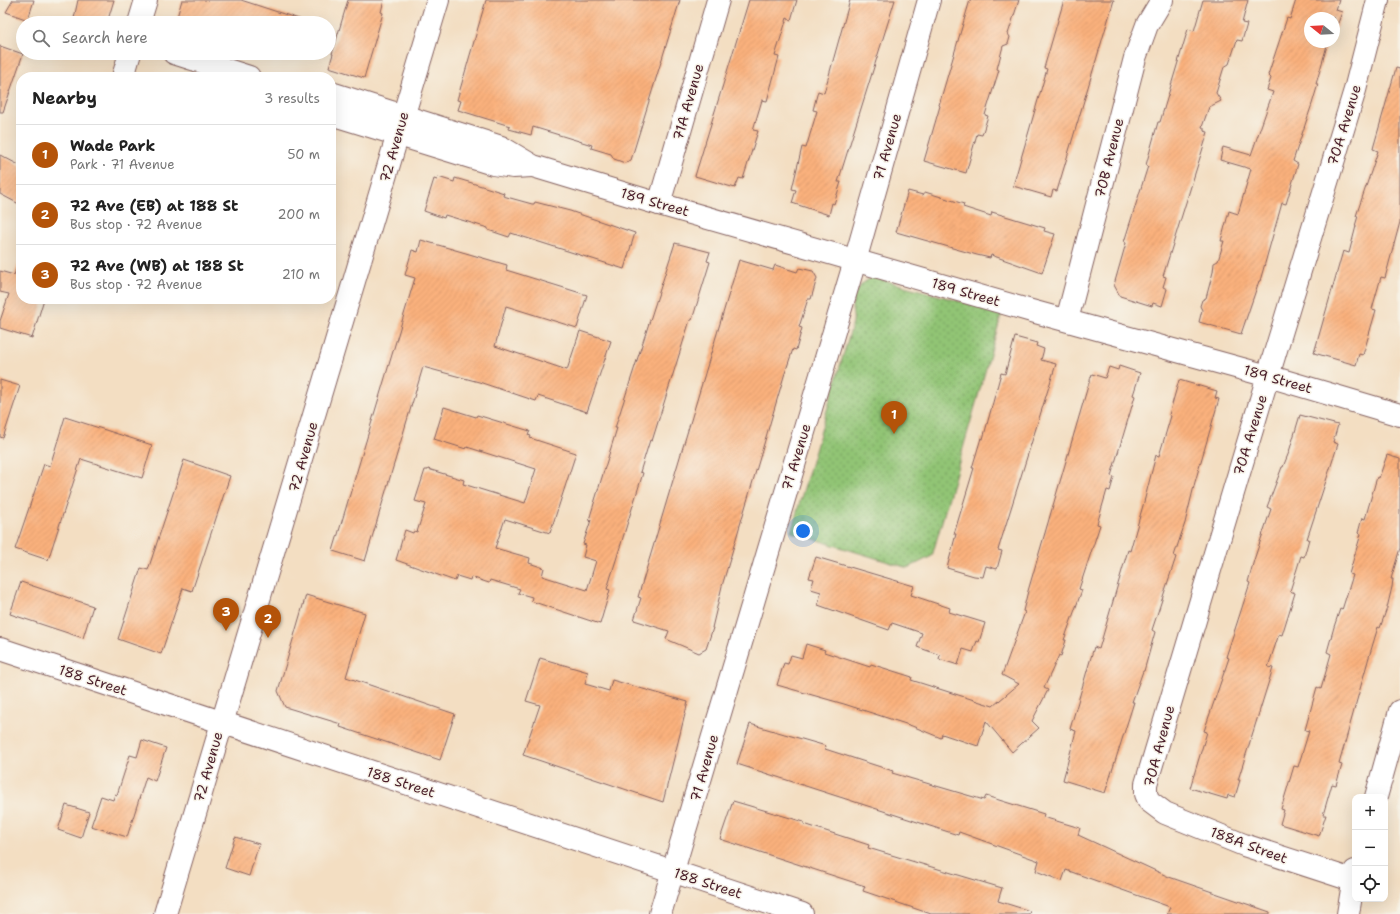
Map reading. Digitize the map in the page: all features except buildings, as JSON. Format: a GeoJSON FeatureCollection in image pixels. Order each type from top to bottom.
{"type":"FeatureCollection","features":[{"type":"Feature","properties":{"kind":"street"},"geometry":{"type":"LineString","coordinates":[[141,16],[146,0]]}},
{"type":"Feature","properties":{"kind":"street","name":"72 Avenue"},"geometry":{"type":"LineString","coordinates":[[165,914],[279,539],[438,0]]}},
{"type":"Feature","properties":{"kind":"street","name":"71A Avenue"},"geometry":{"type":"LineString","coordinates":[[659,204],[718,0]]}},
{"type":"Feature","properties":{"kind":"street","name":"71 Avenue"},"geometry":{"type":"LineString","coordinates":[[660,914],[855,261],[929,0]]}},
{"type":"Feature","properties":{"kind":"street","name":"70B Avenue"},"geometry":{"type":"LineString","coordinates":[[1067,320],[1135,58],[1147,25],[1162,0]]}},
{"type":"Feature","properties":{"kind":"street","name":"70A Avenue"},"geometry":{"type":"LineString","coordinates":[[1149,801],[1146,794],[1146,784],[1355,90],[1378,0]]}},
{"type":"Feature","properties":{"kind":"street"},"geometry":{"type":"LineString","coordinates":[[124,72],[128,60]]}},
{"type":"Feature","properties":{"kind":"street"},"geometry":{"type":"LineString","coordinates":[[196,60],[233,72]]}},
{"type":"Feature","properties":{"kind":"street","name":"189 Street"},"geometry":{"type":"LineString","coordinates":[[336,95],[400,126],[493,164],[513,167],[533,166],[855,261],[1268,376],[1400,415]]}},
{"type":"Feature","properties":{"kind":"street","name":"189 Street"},"geometry":{"type":"LineString","coordinates":[[336,115],[400,126]]}},
{"type":"Feature","properties":{"kind":"street","name":"188 Street"},"geometry":{"type":"LineString","coordinates":[[0,649],[802,914]]}},
{"type":"Feature","properties":{"kind":"street"},"geometry":{"type":"LineString","coordinates":[[1377,794],[1400,711]]}},
{"type":"Feature","properties":{"kind":"street","name":"188A Street"},"geometry":{"type":"LineString","coordinates":[[1149,801],[1165,813],[1244,845],[1352,875]]}},
{"type":"Feature","properties":{"kind":"street"},"geometry":{"type":"LineString","coordinates":[[1348,914],[1352,889]]}},
{"type":"Feature","properties":{"kind":"green space"},"geometry":{"type":"Polygon","coordinates":[[[871,278],[876,278],[1002,313],[932,556],[908,568],[791,532],[853,322],[852,306],[854,297],[860,286],[871,278]]]}},
{"type":"Feature","properties":{"kind":"place","name":"Wade Park"},"geometry":{"type":"Point","coordinates":[894,434]}},
{"type":"Feature","properties":{"kind":"place","name":"72 Ave (WB) at 188 St"},"geometry":{"type":"Point","coordinates":[226,631]}},
{"type":"Feature","properties":{"kind":"place","name":"72 Ave (EB) at 188 St"},"geometry":{"type":"Point","coordinates":[268,638]}}]}
